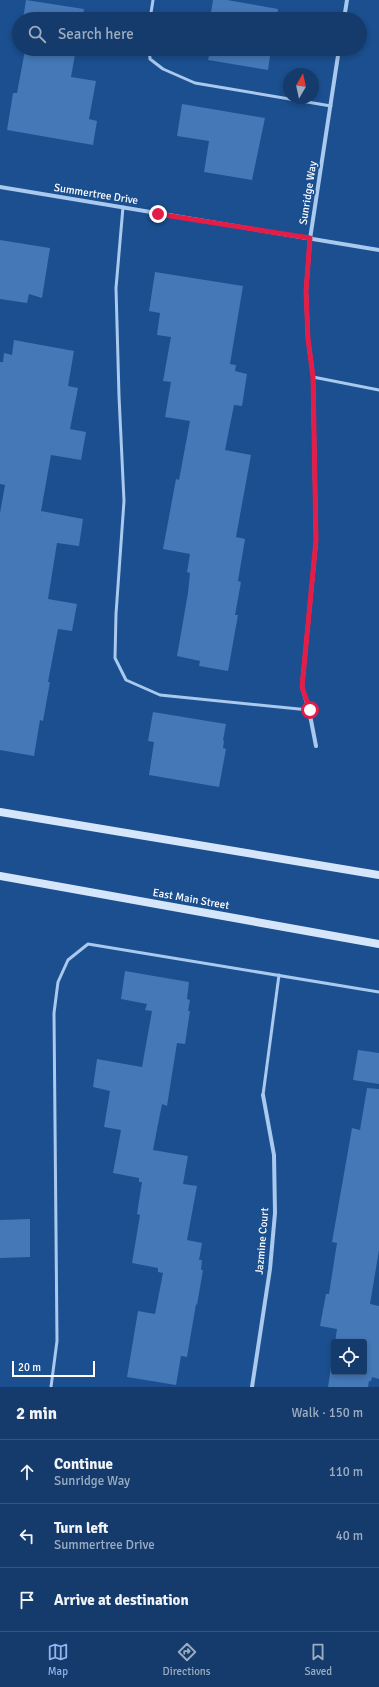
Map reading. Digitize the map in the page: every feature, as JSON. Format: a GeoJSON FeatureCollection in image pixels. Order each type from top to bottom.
{"type":"FeatureCollection","features":[{"type":"Feature","properties":{"kind":"main road"},"geometry":{"type":"LineString","coordinates":[[0,812],[379,875]]}},
{"type":"Feature","properties":{"kind":"main road","name":"East Main Street"},"geometry":{"type":"LineString","coordinates":[[0,876],[379,944]]}},
{"type":"Feature","properties":{"kind":"street"},"geometry":{"type":"LineString","coordinates":[[345,12],[347,0]]}},
{"type":"Feature","properties":{"kind":"street","name":"Sunridge Way"},"geometry":{"type":"LineString","coordinates":[[316,746],[310,710],[302,687],[316,540],[313,377],[308,339],[306,291],[310,238],[338,56]]}},
{"type":"Feature","properties":{"kind":"street","name":"Summertree Drive"},"geometry":{"type":"LineString","coordinates":[[0,187],[379,250]]}},
{"type":"Feature","properties":{"kind":"street","name":"Jazmine Court"},"geometry":{"type":"LineString","coordinates":[[252,1387],[270,1269],[275,1213],[274,1155],[263,1095]]}},
{"type":"Feature","properties":{"kind":"lane"},"geometry":{"type":"LineString","coordinates":[[151,12],[153,0]]}},
{"type":"Feature","properties":{"kind":"lane"},"geometry":{"type":"LineString","coordinates":[[150,56],[150,58],[163,69],[195,83],[331,106]]}},
{"type":"Feature","properties":{"kind":"lane"},"geometry":{"type":"LineString","coordinates":[[123,208],[116,288],[124,501],[116,614],[115,658],[126,680],[160,695],[310,710]]}},
{"type":"Feature","properties":{"kind":"lane"},"geometry":{"type":"LineString","coordinates":[[313,377],[379,390]]}},
{"type":"Feature","properties":{"kind":"lane"},"geometry":{"type":"LineString","coordinates":[[51,1387],[57,1340],[54,1013],[58,982],[68,960],[88,944],[379,992]]}},
{"type":"Feature","properties":{"kind":"lane"},"geometry":{"type":"LineString","coordinates":[[263,1095],[279,975]]}},
{"type":"Feature","properties":{"kind":"building"},"geometry":{"type":"Polygon","coordinates":[[[26,0],[84,9],[83,12],[24,12],[26,0]]]}},
{"type":"Feature","properties":{"kind":"building"},"geometry":{"type":"Polygon","coordinates":[[[213,0],[227,0],[278,9],[278,12],[211,12],[213,0]]]}},
{"type":"Feature","properties":{"kind":"building"},"geometry":{"type":"Polygon","coordinates":[[[24,56],[75,56],[71,77],[96,81],[89,119],[97,121],[93,145],[7,130],[13,93],[17,93],[24,56]]]}},
{"type":"Feature","properties":{"kind":"building"},"geometry":{"type":"Polygon","coordinates":[[[209,56],[270,56],[268,70],[208,60],[209,56]]]}},
{"type":"Feature","properties":{"kind":"building"},"geometry":{"type":"Polygon","coordinates":[[[182,104],[265,118],[252,180],[204,172],[209,141],[177,136],[182,104]]]}},
{"type":"Feature","properties":{"kind":"building"},"geometry":{"type":"Polygon","coordinates":[[[0,240],[50,248],[42,298],[29,294],[27,303],[0,299],[0,240]]]}},
{"type":"Feature","properties":{"kind":"building"},"geometry":{"type":"Polygon","coordinates":[[[155,272],[243,286],[230,364],[236,365],[235,371],[247,374],[242,406],[234,405],[225,450],[251,455],[236,537],[245,539],[238,581],[241,582],[235,615],[238,615],[228,671],[199,666],[200,661],[177,656],[188,593],[190,573],[187,572],[190,554],[163,549],[176,479],[179,480],[190,421],[165,417],[171,382],[163,381],[171,337],[157,335],[160,313],[149,311],[155,272]]]}},
{"type":"Feature","properties":{"kind":"building"},"geometry":{"type":"Polygon","coordinates":[[[14,340],[74,351],[68,386],[78,388],[70,429],[86,432],[81,460],[51,455],[41,511],[83,519],[79,546],[57,543],[48,599],[77,604],[72,631],[58,629],[48,682],[50,682],[43,721],[40,720],[34,756],[0,750],[0,513],[5,485],[0,484],[0,362],[3,362],[4,353],[12,355],[14,340]]]}},
{"type":"Feature","properties":{"kind":"building"},"geometry":{"type":"Polygon","coordinates":[[[153,712],[226,724],[223,748],[226,749],[219,787],[149,775],[154,742],[148,741],[153,712]]]}},
{"type":"Feature","properties":{"kind":"building"},"geometry":{"type":"Polygon","coordinates":[[[125,971],[189,982],[187,999],[190,1000],[188,1011],[190,1011],[185,1044],[177,1043],[167,1106],[162,1104],[153,1150],[188,1156],[183,1184],[197,1186],[187,1240],[202,1243],[199,1260],[202,1260],[201,1270],[203,1270],[187,1357],[181,1356],[176,1385],[127,1377],[138,1311],[155,1314],[163,1273],[158,1272],[158,1268],[132,1263],[140,1215],[137,1214],[142,1182],[139,1182],[139,1178],[113,1173],[121,1130],[104,1127],[110,1091],[93,1087],[97,1059],[142,1067],[152,1011],[145,1010],[147,1004],[121,999],[125,971]]]}},
{"type":"Feature","properties":{"kind":"building"},"geometry":{"type":"Polygon","coordinates":[[[358,1050],[379,1053],[379,1084],[353,1080],[358,1050]]]}},
{"type":"Feature","properties":{"kind":"building"},"geometry":{"type":"Polygon","coordinates":[[[367,1088],[379,1089],[379,1250],[370,1304],[379,1306],[379,1379],[372,1377],[371,1381],[369,1381],[368,1387],[328,1387],[331,1368],[331,1375],[367,1375],[367,1339],[335,1339],[337,1329],[320,1326],[326,1294],[329,1294],[337,1243],[332,1242],[352,1128],[360,1130],[367,1088]]]}},
{"type":"Feature","properties":{"kind":"building"},"geometry":{"type":"Polygon","coordinates":[[[30,1219],[30,1257],[0,1258],[0,1220],[30,1219]]]}},
{"type":"Feature","properties":{"kind":"route"},"geometry":{"type":"LineString","coordinates":[[158,214],[310,238],[306,291],[308,339],[313,377],[315,424],[316,540],[309,630],[302,687],[310,710]]}}]}
